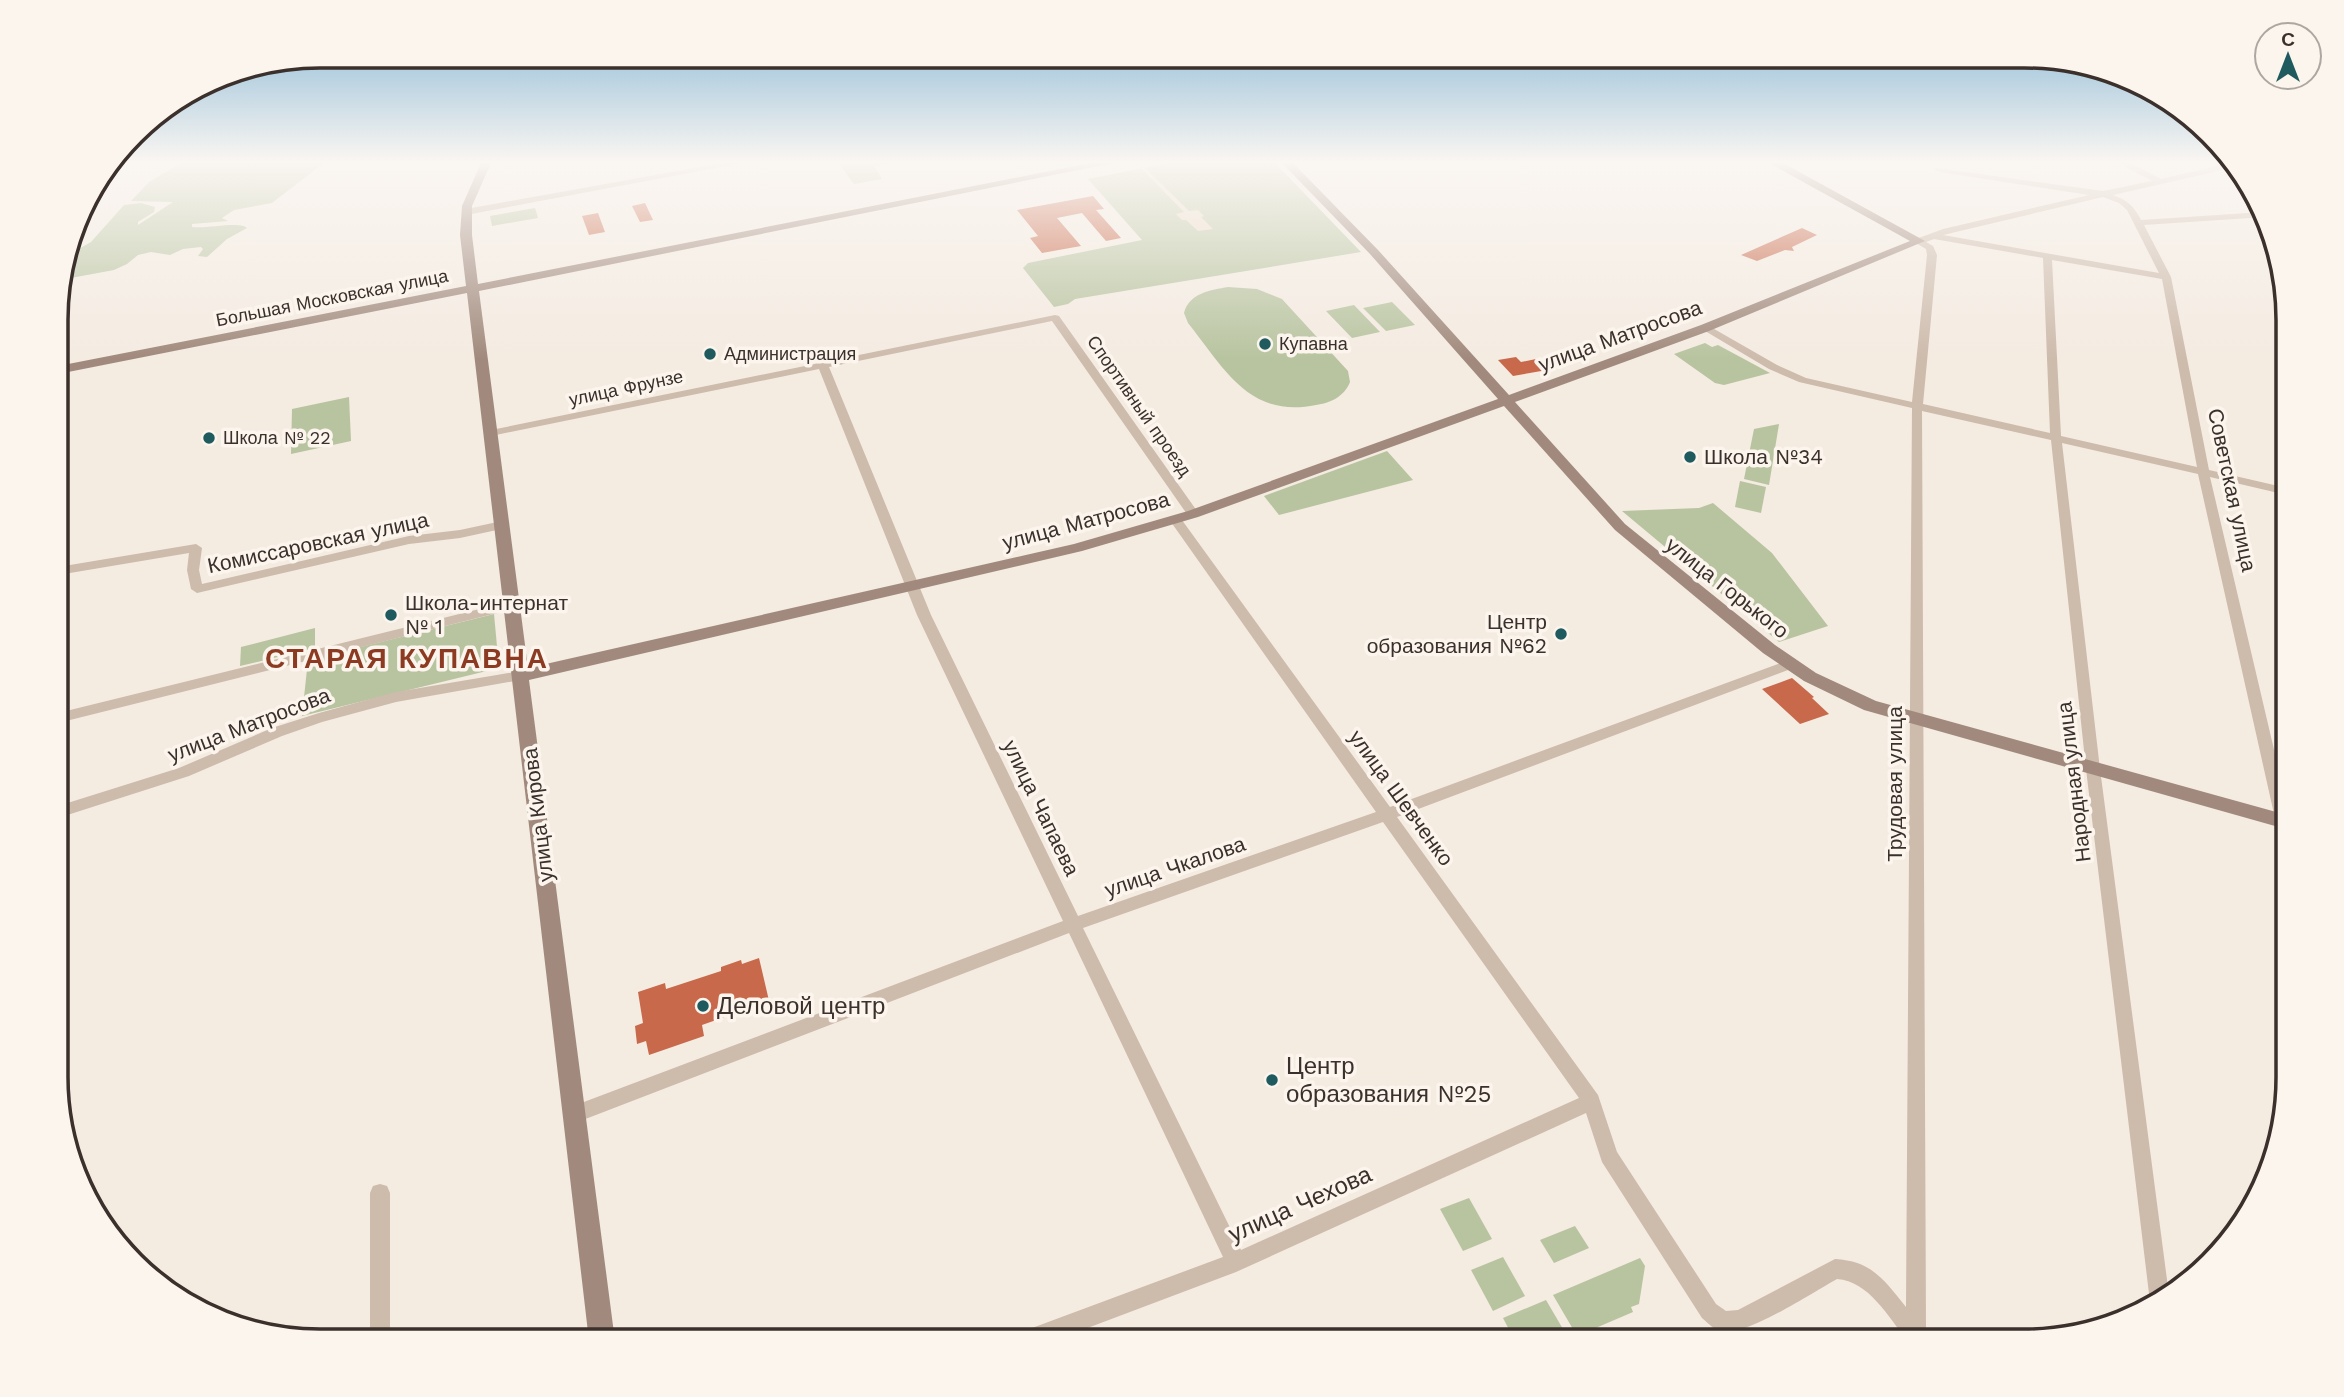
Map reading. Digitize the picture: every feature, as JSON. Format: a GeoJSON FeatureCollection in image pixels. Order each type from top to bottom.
{"type":"FeatureCollection","features":[{"type":"Feature","properties":{"kind":"street","name":"улица Кирова"},"geometry":{"type":"LineString","coordinates":[[467,228],[601,1329]]}},
{"type":"Feature","properties":{"kind":"street","name":"Большая Московская улица"},"geometry":{"type":"LineString","coordinates":[[68,368],[779,228]]}},
{"type":"Feature","properties":{"kind":"street","name":"улица Горького"},"geometry":{"type":"LineString","coordinates":[[1351,228],[1619,527],[1693,590],[1791,664],[1856,701],[2276,823]]}},
{"type":"Feature","properties":{"kind":"street"},"geometry":{"type":"LineString","coordinates":[[1904,228],[1926,239],[2047,255],[2166,277]]}},
{"type":"Feature","properties":{"kind":"street","name":"улица Матросова"},"geometry":{"type":"LineString","coordinates":[[68,809],[184,772],[268,736],[319,718],[407,695],[521,676],[913,587],[1077,548],[1175,519],[1705,328],[1926,239],[1969,228]]}},
{"type":"Feature","properties":{"kind":"street","name":"Советская улица"},"geometry":{"type":"LineString","coordinates":[[2143,228],[2166,277],[2203,470],[2276,783]]}},
{"type":"Feature","properties":{"kind":"street","name":"Трудовая улица"},"geometry":{"type":"LineString","coordinates":[[1918,1329],[1917,408],[1932,255],[1926,239]]}},
{"type":"Feature","properties":{"kind":"street","name":"Народная улица"},"geometry":{"type":"LineString","coordinates":[[2047,255],[2056,438],[2093,769],[2158,1290]]}},
{"type":"Feature","properties":{"kind":"street","name":"улица Фрунзе"},"geometry":{"type":"LineString","coordinates":[[491,433],[1055,318]]}},
{"type":"Feature","properties":{"kind":"street","name":"Спортивный проезд"},"geometry":{"type":"LineString","coordinates":[[1055,318],[1194,513]]}},
{"type":"Feature","properties":{"kind":"street"},"geometry":{"type":"LineString","coordinates":[[1705,328],[1773,367],[1803,380],[2276,488]]}},
{"type":"Feature","properties":{"kind":"street","name":"улица Чапаева"},"geometry":{"type":"LineString","coordinates":[[822,365],[932,634],[1236,1262]]}},
{"type":"Feature","properties":{"kind":"street","name":"улица Шевченко"},"geometry":{"type":"LineString","coordinates":[[1175,519],[1592,1101],[1609,1156],[1709,1311],[1723,1322],[1740,1320],[1835,1269],[1853,1270],[1871,1281],[1911,1329]]}},
{"type":"Feature","properties":{"kind":"street","name":"Комиссаровская улица"},"geometry":{"type":"LineString","coordinates":[[68,569],[196,548],[193,570],[197,589],[409,540],[460,534],[502,525]]}},
{"type":"Feature","properties":{"kind":"street"},"geometry":{"type":"LineString","coordinates":[[68,716],[512,606]]}},
{"type":"Feature","properties":{"kind":"street","name":"улица Чкалова"},"geometry":{"type":"LineString","coordinates":[[575,1114],[1074,924],[1388,814],[1791,664]]}},
{"type":"Feature","properties":{"kind":"street","name":"улица Чехова"},"geometry":{"type":"LineString","coordinates":[[1056,1329],[1236,1262],[1592,1101]]}},
{"type":"Feature","properties":{"kind":"street"},"geometry":{"type":"LineString","coordinates":[[380,1193],[380,1329]]}},
{"type":"Feature","properties":{"kind":"green space"},"geometry":{"type":"Polygon","coordinates":[[[103,228],[247,228],[227,239],[207,257],[198,256],[203,249],[201,247],[183,249],[170,255],[151,252],[138,255],[114,270],[72,278],[79,249],[91,242],[103,228]]]}},
{"type":"Feature","properties":{"kind":"green space"},"geometry":{"type":"Polygon","coordinates":[[[1132,228],[1338,228],[1361,252],[1075,299],[1068,304],[1054,307],[1023,268],[1028,263],[1142,240],[1132,228]]]}},
{"type":"Feature","properties":{"kind":"green space","name":"Купавна"},"geometry":{"type":"Polygon","coordinates":[[[1228,287],[1257,289],[1282,299],[1348,371],[1350,382],[1344,392],[1326,403],[1293,407],[1273,404],[1240,386],[1214,357],[1188,323],[1184,313],[1196,297],[1208,291],[1228,287]]]}},
{"type":"Feature","properties":{"kind":"green space"},"geometry":{"type":"Polygon","coordinates":[[[1392,302],[1415,325],[1386,331],[1363,308],[1392,302]]]}},
{"type":"Feature","properties":{"kind":"green space"},"geometry":{"type":"Polygon","coordinates":[[[1354,305],[1380,332],[1352,338],[1326,311],[1354,305]]]}},
{"type":"Feature","properties":{"kind":"green space"},"geometry":{"type":"Polygon","coordinates":[[[1705,343],[1712,347],[1718,345],[1770,373],[1724,385],[1715,383],[1674,354],[1705,343]]]}},
{"type":"Feature","properties":{"kind":"green space"},"geometry":{"type":"Polygon","coordinates":[[[349,397],[351,441],[291,454],[292,409],[349,397]]]}},
{"type":"Feature","properties":{"kind":"green space"},"geometry":{"type":"Polygon","coordinates":[[[1779,424],[1769,485],[1744,479],[1754,429],[1779,424]]]}},
{"type":"Feature","properties":{"kind":"green space"},"geometry":{"type":"Polygon","coordinates":[[[1387,451],[1413,480],[1279,515],[1264,496],[1387,451]]]}},
{"type":"Feature","properties":{"kind":"green space"},"geometry":{"type":"Polygon","coordinates":[[[1740,481],[1766,487],[1761,513],[1735,507],[1740,481]]]}},
{"type":"Feature","properties":{"kind":"green space"},"geometry":{"type":"Polygon","coordinates":[[[1713,503],[1772,553],[1828,626],[1779,642],[1622,511],[1699,508],[1713,503]]]}},
{"type":"Feature","properties":{"kind":"green space"},"geometry":{"type":"Polygon","coordinates":[[[494,614],[499,668],[302,716],[308,660],[494,614]]]}},
{"type":"Feature","properties":{"kind":"green space"},"geometry":{"type":"Polygon","coordinates":[[[315,628],[315,648],[240,666],[241,647],[315,628]]]}},
{"type":"Feature","properties":{"kind":"green space"},"geometry":{"type":"Polygon","coordinates":[[[1469,1198],[1492,1239],[1463,1251],[1440,1209],[1469,1198]]]}},
{"type":"Feature","properties":{"kind":"green space"},"geometry":{"type":"Polygon","coordinates":[[[1575,1226],[1589,1248],[1554,1263],[1540,1240],[1575,1226]]]}},
{"type":"Feature","properties":{"kind":"green space"},"geometry":{"type":"Polygon","coordinates":[[[1503,1257],[1525,1296],[1493,1311],[1471,1270],[1503,1257]]]}},
{"type":"Feature","properties":{"kind":"green space"},"geometry":{"type":"Polygon","coordinates":[[[1640,1258],[1645,1266],[1639,1304],[1631,1307],[1633,1312],[1593,1329],[1573,1329],[1553,1295],[1640,1258]]]}},
{"type":"Feature","properties":{"kind":"green space"},"geometry":{"type":"Polygon","coordinates":[[[1546,1300],[1563,1329],[1509,1329],[1503,1318],[1546,1300]]]}},
{"type":"Feature","properties":{"kind":"shaded area"},"geometry":{"type":"Polygon","coordinates":[[[1195,228],[1213,229],[1198,231],[1195,228]]]}},
{"type":"Feature","properties":{"kind":"building"},"geometry":{"type":"Polygon","coordinates":[[[586,228],[604,228],[605,232],[589,235],[586,228]]]}},
{"type":"Feature","properties":{"kind":"building"},"geometry":{"type":"Polygon","coordinates":[[[1032,228],[1066,228],[1081,246],[1042,253],[1030,238],[1038,236],[1032,228]]]}},
{"type":"Feature","properties":{"kind":"building"},"geometry":{"type":"Polygon","coordinates":[[[1095,228],[1112,228],[1121,238],[1106,241],[1095,228]]]}},
{"type":"Feature","properties":{"kind":"building"},"geometry":{"type":"Polygon","coordinates":[[[1802,228],[1817,235],[1792,247],[1794,251],[1785,250],[1757,261],[1741,255],[1802,228]]]}},
{"type":"Feature","properties":{"kind":"building"},"geometry":{"type":"Polygon","coordinates":[[[1516,357],[1521,362],[1536,359],[1547,370],[1513,376],[1498,360],[1516,357]]]}},
{"type":"Feature","properties":{"kind":"building"},"geometry":{"type":"Polygon","coordinates":[[[1792,678],[1829,714],[1800,724],[1762,689],[1792,678]]]}},
{"type":"Feature","properties":{"kind":"building","name":"Деловой центр"},"geometry":{"type":"Polygon","coordinates":[[[759,958],[770,1005],[754,1010],[753,1007],[702,1025],[704,1036],[649,1055],[646,1041],[637,1044],[635,1026],[643,1023],[638,992],[665,983],[666,989],[721,971],[721,967],[741,960],[742,964],[759,958]]]}},
{"type":"Feature","properties":{"kind":"place","name":"Купавна"},"geometry":{"type":"Point","coordinates":[1265,344]}},
{"type":"Feature","properties":{"kind":"place","name":"Администрация"},"geometry":{"type":"Point","coordinates":[710,354]}},
{"type":"Feature","properties":{"kind":"place","name":"Школа № 22"},"geometry":{"type":"Point","coordinates":[209,438]}},
{"type":"Feature","properties":{"kind":"place","name":"Школа №34"},"geometry":{"type":"Point","coordinates":[1690,457]}},
{"type":"Feature","properties":{"kind":"place","name":"Школа-интернат № 1"},"geometry":{"type":"Point","coordinates":[391,615]}},
{"type":"Feature","properties":{"kind":"place","name":"Центр образования №62"},"geometry":{"type":"Point","coordinates":[1561,634]}},
{"type":"Feature","properties":{"kind":"place","name":"Деловой центр"},"geometry":{"type":"Point","coordinates":[703,1006]}},
{"type":"Feature","properties":{"kind":"place","name":"Центр образования №25"},"geometry":{"type":"Point","coordinates":[1272,1080]}},
{"type":"Feature","properties":{"kind":"district","name":"СТАРАЯ КУПАВНА"},"geometry":{"type":"Point","coordinates":[407,658]}}]}
